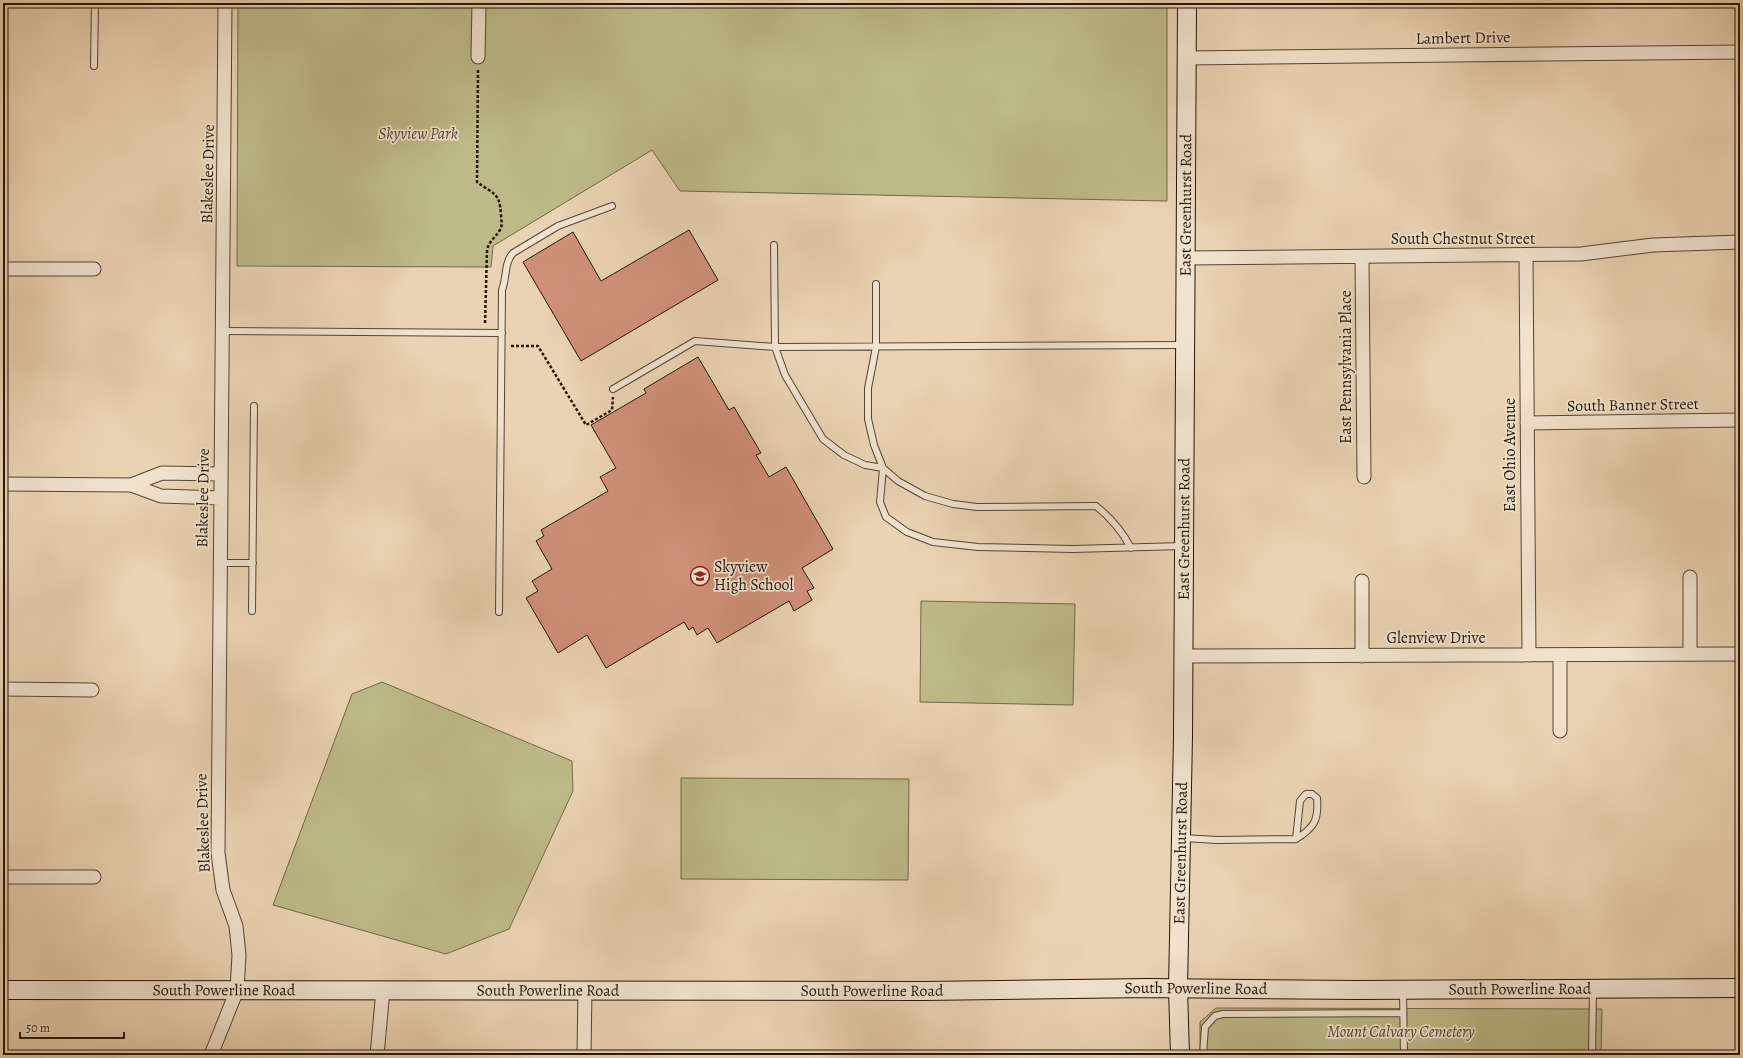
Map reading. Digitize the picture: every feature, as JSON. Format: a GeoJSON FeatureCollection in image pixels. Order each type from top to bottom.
{"type":"FeatureCollection","features":[{"type":"Feature","properties":{"kind":"street","name":"Blakeslee Drive"},"geometry":{"type":"LineString","coordinates":[[210,1055],[237,990],[239,955],[236,926],[223,890],[218,853],[219,563],[226,3]]}},
{"type":"Feature","properties":{"kind":"street"},"geometry":{"type":"LineString","coordinates":[[478,3],[478,57]]}},
{"type":"Feature","properties":{"kind":"street","name":"East Greenhurst Road"},"geometry":{"type":"LineString","coordinates":[[1180,1055],[1178,988],[1186,345],[1187,3]]}},
{"type":"Feature","properties":{"kind":"street","name":"Lambert Drive"},"geometry":{"type":"LineString","coordinates":[[1187,58],[1740,52]]}},
{"type":"Feature","properties":{"kind":"street","name":"South Chestnut Street"},"geometry":{"type":"LineString","coordinates":[[1186,258],[1526,256],[1581,254],[1653,245],[1740,242]]}},
{"type":"Feature","properties":{"kind":"street","name":"East Ohio Avenue"},"geometry":{"type":"LineString","coordinates":[[1526,256],[1529,655]]}},
{"type":"Feature","properties":{"kind":"street","name":"East Pennsylvania Place"},"geometry":{"type":"LineString","coordinates":[[1362,257],[1364,477]]}},
{"type":"Feature","properties":{"kind":"street"},"geometry":{"type":"LineString","coordinates":[[3,269],[94,269]]}},
{"type":"Feature","properties":{"kind":"street","name":"South Banner Street"},"geometry":{"type":"LineString","coordinates":[[1527,423],[1740,420]]}},
{"type":"Feature","properties":{"kind":"street"},"geometry":{"type":"LineString","coordinates":[[131,485],[162,473],[220,474]]}},
{"type":"Feature","properties":{"kind":"street"},"geometry":{"type":"LineString","coordinates":[[3,484],[131,485],[161,496],[220,498]]}},
{"type":"Feature","properties":{"kind":"street"},"geometry":{"type":"LineString","coordinates":[[1690,577],[1690,654]]}},
{"type":"Feature","properties":{"kind":"street"},"geometry":{"type":"LineString","coordinates":[[1362,581],[1362,656]]}},
{"type":"Feature","properties":{"kind":"street","name":"Glenview Drive"},"geometry":{"type":"LineString","coordinates":[[1183,656],[1740,654]]}},
{"type":"Feature","properties":{"kind":"street"},"geometry":{"type":"LineString","coordinates":[[1560,655],[1560,731]]}},
{"type":"Feature","properties":{"kind":"street"},"geometry":{"type":"LineString","coordinates":[[3,689],[92,690]]}},
{"type":"Feature","properties":{"kind":"street"},"geometry":{"type":"LineString","coordinates":[[3,877],[94,877]]}},
{"type":"Feature","properties":{"kind":"street","name":"South Powerline Road"},"geometry":{"type":"LineString","coordinates":[[3,990],[585,989],[924,991],[1178,988],[1229,990],[1740,988]]}},
{"type":"Feature","properties":{"kind":"street"},"geometry":{"type":"LineString","coordinates":[[584,1055],[585,989]]}},
{"type":"Feature","properties":{"kind":"street"},"geometry":{"type":"LineString","coordinates":[[377,1055],[383,990]]}},
{"type":"Feature","properties":{"kind":"lane"},"geometry":{"type":"LineString","coordinates":[[94,66],[95,3]]}},
{"type":"Feature","properties":{"kind":"lane"},"geometry":{"type":"LineString","coordinates":[[499,612],[502,290],[506,279],[508,258],[513,253],[558,226],[612,206]]}},
{"type":"Feature","properties":{"kind":"lane"},"geometry":{"type":"LineString","coordinates":[[774,244],[775,347],[785,375],[823,439],[844,455],[865,465],[883,468],[898,481],[925,496],[953,504],[977,507],[1096,506],[1122,531],[1131,548]]}},
{"type":"Feature","properties":{"kind":"lane"},"geometry":{"type":"LineString","coordinates":[[876,284],[876,347],[868,388],[868,419],[874,445],[883,468],[880,502],[886,517],[907,532],[933,542],[978,547],[1073,549],[1184,546]]}},
{"type":"Feature","properties":{"kind":"lane"},"geometry":{"type":"LineString","coordinates":[[222,331],[502,333]]}},
{"type":"Feature","properties":{"kind":"lane"},"geometry":{"type":"LineString","coordinates":[[613,389],[695,341],[758,347],[1186,345]]}},
{"type":"Feature","properties":{"kind":"lane"},"geometry":{"type":"LineString","coordinates":[[252,611],[254,406]]}},
{"type":"Feature","properties":{"kind":"lane"},"geometry":{"type":"LineString","coordinates":[[219,563],[253,564]]}},
{"type":"Feature","properties":{"kind":"lane"},"geometry":{"type":"LineString","coordinates":[[1181,838],[1225,840],[1296,839],[1307,832],[1315,823],[1318,810],[1317,798],[1312,794],[1306,794],[1300,801],[1296,839]]}},
{"type":"Feature","properties":{"kind":"lane"},"geometry":{"type":"LineString","coordinates":[[1592,1055],[1593,989]]}},
{"type":"Feature","properties":{"kind":"lane"},"geometry":{"type":"LineString","coordinates":[[1403,990],[1404,1055]]}},
{"type":"Feature","properties":{"kind":"lane"},"geometry":{"type":"LineString","coordinates":[[1204,1055],[1205,1027],[1209,1020],[1219,1015],[1403,1013]]}},
{"type":"Feature","properties":{"kind":"path"},"geometry":{"type":"LineString","coordinates":[[478,57],[477,182],[496,195],[499,199],[502,224],[501,228],[491,240],[487,251],[485,332]]}},
{"type":"Feature","properties":{"kind":"path"},"geometry":{"type":"LineString","coordinates":[[502,346],[538,346],[586,425],[612,410],[613,389]]}},
{"type":"Feature","properties":{"kind":"green space","name":"Skyview Park"},"geometry":{"type":"Polygon","coordinates":[[[238,3],[1167,3],[1167,201],[680,191],[652,150],[493,246],[491,267],[237,266],[238,3]]]}},
{"type":"Feature","properties":{"kind":"green space"},"geometry":{"type":"Polygon","coordinates":[[[921,601],[1075,604],[1073,705],[920,702],[921,601]]]}},
{"type":"Feature","properties":{"kind":"green space"},"geometry":{"type":"Polygon","coordinates":[[[382,682],[572,761],[573,791],[509,929],[446,954],[273,905],[352,694],[382,682]]]}},
{"type":"Feature","properties":{"kind":"green space"},"geometry":{"type":"Polygon","coordinates":[[[681,778],[909,779],[908,880],[681,879],[681,778]]]}},
{"type":"Feature","properties":{"kind":"green space","name":"Mount Calvary Cemetery"},"geometry":{"type":"Polygon","coordinates":[[[1216,1008],[1602,1009],[1601,1055],[1200,1055],[1200,1022],[1216,1008]]]}},
{"type":"Feature","properties":{"kind":"building"},"geometry":{"type":"Polygon","coordinates":[[[689,230],[718,280],[581,361],[523,262],[573,232],[601,281],[689,230]]]}},
{"type":"Feature","properties":{"kind":"building"},"geometry":{"type":"Polygon","coordinates":[[[698,357],[729,410],[734,407],[761,453],[756,455],[769,477],[786,467],[833,549],[802,568],[814,588],[807,591],[812,600],[794,611],[789,601],[717,643],[708,628],[697,635],[693,627],[689,630],[684,622],[606,668],[587,635],[558,653],[526,598],[538,591],[532,581],[552,569],[536,541],[544,536],[541,530],[608,491],[600,477],[616,468],[591,425],[646,393],[644,389],[698,357]]]}},
{"type":"Feature","properties":{"kind":"place","name":"Skyview High School"},"geometry":{"type":"Point","coordinates":[700,576]}}]}
